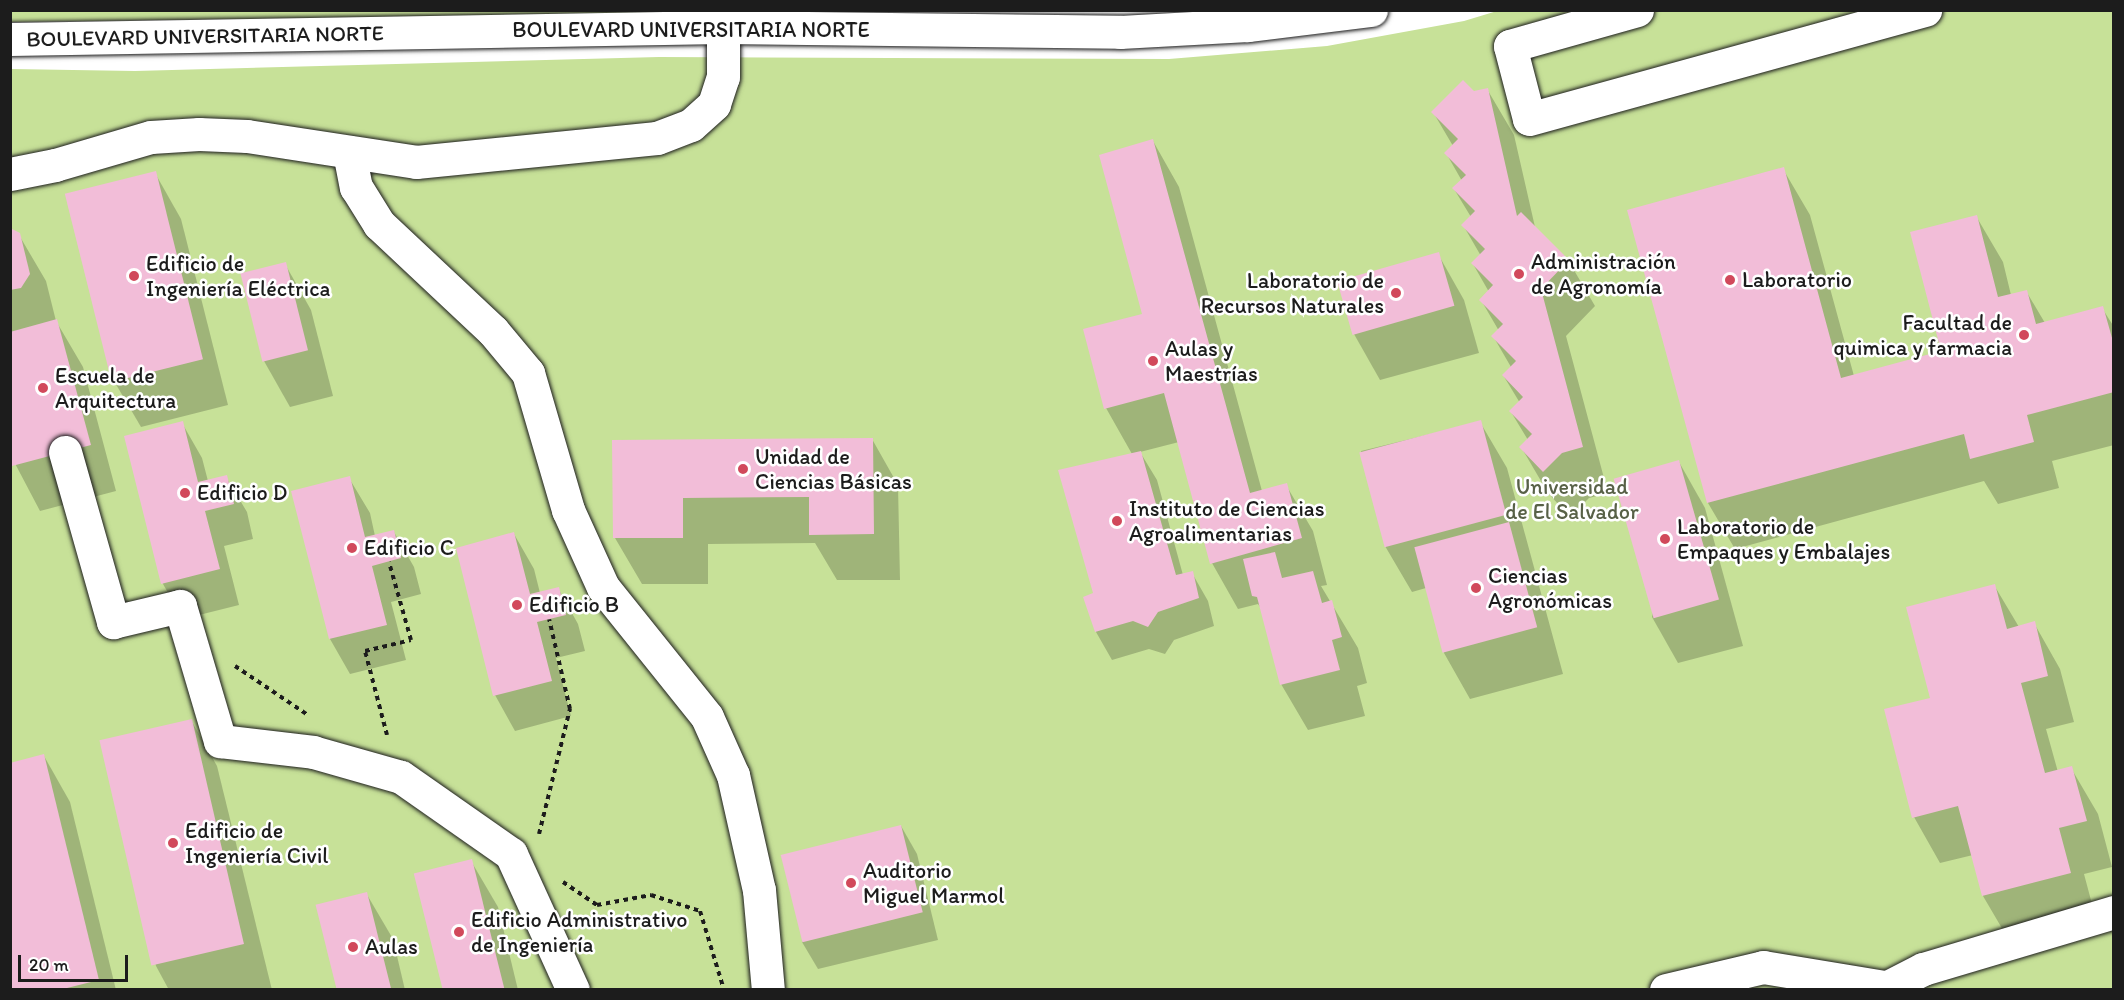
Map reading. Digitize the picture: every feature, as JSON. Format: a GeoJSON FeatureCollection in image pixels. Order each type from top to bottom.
{"type":"FeatureCollection","features":[{"type":"Feature","properties":{"kind":"main road","name":"BOULEVARD UNIVERSITARIA NORTE"},"geometry":{"type":"LineString","coordinates":[[10,39],[723,27],[1120,32],[1260,24],[1371,10]]}},
{"type":"Feature","properties":{"kind":"main road"},"geometry":{"type":"LineString","coordinates":[[1637,10],[1510,46],[1529,119],[1925,10]]}},
{"type":"Feature","properties":{"kind":"main road"},"geometry":{"type":"LineString","coordinates":[[10,174],[55,165],[151,137],[170,135],[247,136],[416,162],[657,138],[691,125],[714,104],[723,78],[723,27]]}},
{"type":"Feature","properties":{"kind":"main road"},"geometry":{"type":"LineString","coordinates":[[349,152],[356,187],[379,224],[494,331],[528,373],[568,510],[603,587],[707,717],[733,775],[754,867],[768,990]]}},
{"type":"Feature","properties":{"kind":"main road"},"geometry":{"type":"LineString","coordinates":[[65,452],[113,622],[180,606],[220,741],[313,752],[401,777],[511,854],[573,990]]}},
{"type":"Feature","properties":{"kind":"main road"},"geometry":{"type":"LineString","coordinates":[[1666,990],[1763,967],[1883,988],[1923,969],[2114,912]]}},
{"type":"Feature","properties":{"kind":"path"},"geometry":{"type":"LineString","coordinates":[[388,740],[365,651],[411,640],[389,562]]}},
{"type":"Feature","properties":{"kind":"path"},"geometry":{"type":"LineString","coordinates":[[538,837],[570,709],[549,619]]}},
{"type":"Feature","properties":{"kind":"green space"},"geometry":{"type":"Polygon","coordinates":[[[10,11],[903,11],[11,22],[10,11]]]}},
{"type":"Feature","properties":{"kind":"green space","name":"Universidad de El Salvador"},"geometry":{"type":"Polygon","coordinates":[[[1497,11],[2113,11],[2113,989],[11,990],[11,69],[135,71],[659,57],[1169,59],[1327,46],[1464,21],[1497,11]]]}},
{"type":"Feature","properties":{"kind":"building","name":"Administración de Agronomía"},"geometry":{"type":"Polygon","coordinates":[[[1463,80],[1474,91],[1488,88],[1517,216],[1521,212],[1569,260],[1541,289],[1583,447],[1562,453],[1543,472],[1519,447],[1532,434],[1509,411],[1523,397],[1502,375],[1516,361],[1491,336],[1503,324],[1479,300],[1493,285],[1471,263],[1485,249],[1461,225],[1475,211],[1452,188],[1466,175],[1444,153],[1458,139],[1431,112],[1463,80]]]}},
{"type":"Feature","properties":{"kind":"building","name":"Aulas y Maestrías"},"geometry":{"type":"Polygon","coordinates":[[[1153,139],[1250,493],[1287,483],[1302,538],[1210,564],[1164,393],[1104,409],[1083,329],[1142,314],[1099,155],[1153,139]]]}},
{"type":"Feature","properties":{"kind":"building","name":"Laboratorio"},"geometry":{"type":"Polygon","coordinates":[[[1784,167],[1841,378],[1941,351],[1910,232],[1977,215],[1998,297],[2027,290],[2036,324],[2103,306],[2114,345],[2114,392],[2027,415],[2034,442],[1970,459],[1964,434],[1707,503],[1627,210],[1784,167]]]}},
{"type":"Feature","properties":{"kind":"building","name":"Edificio de Ingeniería Eléctrica"},"geometry":{"type":"Polygon","coordinates":[[[156,171],[203,359],[112,382],[65,194],[156,171]]]}},
{"type":"Feature","properties":{"kind":"building"},"geometry":{"type":"Polygon","coordinates":[[[10,228],[20,233],[30,274],[21,288],[10,290],[10,228]]]}},
{"type":"Feature","properties":{"kind":"building","name":"Laboratorio de Recursos Naturales"},"geometry":{"type":"Polygon","coordinates":[[[1439,252],[1454,306],[1353,335],[1337,281],[1439,252]]]}},
{"type":"Feature","properties":{"kind":"building"},"geometry":{"type":"Polygon","coordinates":[[[286,262],[308,350],[262,362],[240,273],[286,262]]]}},
{"type":"Feature","properties":{"kind":"building","name":"Escuela de Arquitectura"},"geometry":{"type":"Polygon","coordinates":[[[57,319],[91,445],[12,466],[10,332],[57,319]]]}},
{"type":"Feature","properties":{"kind":"building"},"geometry":{"type":"Polygon","coordinates":[[[1481,420],[1506,515],[1385,547],[1359,453],[1481,420]]]}},
{"type":"Feature","properties":{"kind":"building","name":"Edificio D"},"geometry":{"type":"Polygon","coordinates":[[[183,421],[198,482],[227,475],[234,504],[205,511],[220,569],[161,584],[124,436],[183,421]]]}},
{"type":"Feature","properties":{"kind":"building","name":"Unidad de Ciencias Básicas"},"geometry":{"type":"Polygon","coordinates":[[[873,438],[874,534],[809,535],[809,497],[683,498],[683,538],[613,538],[612,440],[873,438]]]}},
{"type":"Feature","properties":{"kind":"building","name":"Instituto de Ciencias Agroalimentarias"},"geometry":{"type":"Polygon","coordinates":[[[1141,451],[1176,575],[1193,571],[1199,598],[1158,612],[1148,627],[1133,621],[1095,632],[1083,597],[1093,593],[1058,470],[1141,451]]]}},
{"type":"Feature","properties":{"kind":"building","name":"Laboratorio de Empaques y Embalajes"},"geometry":{"type":"Polygon","coordinates":[[[1679,460],[1719,599],[1654,618],[1614,479],[1679,460]]]}},
{"type":"Feature","properties":{"kind":"building","name":"Edificio C"},"geometry":{"type":"Polygon","coordinates":[[[350,476],[365,537],[394,530],[401,558],[372,566],[387,625],[329,639],[291,491],[350,476]]]}},
{"type":"Feature","properties":{"kind":"building","name":"Ciencias Agronómicas"},"geometry":{"type":"Polygon","coordinates":[[[1509,522],[1537,627],[1443,653],[1414,547],[1509,522]]]}},
{"type":"Feature","properties":{"kind":"building","name":"Edificio B"},"geometry":{"type":"Polygon","coordinates":[[[514,532],[530,594],[559,587],[566,615],[537,622],[552,681],[493,696],[456,548],[514,532]]]}},
{"type":"Feature","properties":{"kind":"building"},"geometry":{"type":"Polygon","coordinates":[[[1275,552],[1282,578],[1313,571],[1322,603],[1332,600],[1342,637],[1332,640],[1340,670],[1280,685],[1257,597],[1252,596],[1243,559],[1275,552]]]}},
{"type":"Feature","properties":{"kind":"building"},"geometry":{"type":"Polygon","coordinates":[[[1995,584],[2007,629],[2035,621],[2048,676],[2021,683],[2045,773],[2072,766],[2087,821],[2059,828],[2071,873],[1982,896],[1958,806],[1912,818],[1884,709],[1930,698],[1906,607],[1995,584]]]}},
{"type":"Feature","properties":{"kind":"building","name":"Edificio de Ingeniería Civil"},"geometry":{"type":"Polygon","coordinates":[[[192,719],[244,944],[151,965],[99,740],[192,719]]]}},
{"type":"Feature","properties":{"kind":"building"},"geometry":{"type":"Polygon","coordinates":[[[44,754],[99,980],[59,990],[10,990],[10,763],[44,754]]]}},
{"type":"Feature","properties":{"kind":"building","name":"Auditorio Miguel Marmol"},"geometry":{"type":"Polygon","coordinates":[[[901,825],[923,912],[802,942],[781,855],[901,825]]]}},
{"type":"Feature","properties":{"kind":"building","name":"Edificio Administrativo de Ingeniería"},"geometry":{"type":"Polygon","coordinates":[[[472,859],[505,990],[443,990],[414,874],[472,859]]]}},
{"type":"Feature","properties":{"kind":"building","name":"Aulas"},"geometry":{"type":"Polygon","coordinates":[[[367,892],[391,990],[337,990],[316,905],[367,892]]]}},
{"type":"Feature","properties":{"kind":"place","name":"Administración de Agronomía"},"geometry":{"type":"Point","coordinates":[1519,274]}},
{"type":"Feature","properties":{"kind":"place","name":"Edificio de Ingeniería Eléctrica"},"geometry":{"type":"Point","coordinates":[134,276]}},
{"type":"Feature","properties":{"kind":"place","name":"Laboratorio"},"geometry":{"type":"Point","coordinates":[1730,280]}},
{"type":"Feature","properties":{"kind":"place","name":"Laboratorio de Recursos Naturales"},"geometry":{"type":"Point","coordinates":[1396,293]}},
{"type":"Feature","properties":{"kind":"place","name":"Facultad de quimica y farmacia"},"geometry":{"type":"Point","coordinates":[2024,335]}},
{"type":"Feature","properties":{"kind":"place","name":"Aulas y Maestrías"},"geometry":{"type":"Point","coordinates":[1153,361]}},
{"type":"Feature","properties":{"kind":"place","name":"Escuela de Arquitectura"},"geometry":{"type":"Point","coordinates":[43,388]}},
{"type":"Feature","properties":{"kind":"place","name":"Unidad de Ciencias Básicas"},"geometry":{"type":"Point","coordinates":[743,469]}},
{"type":"Feature","properties":{"kind":"place","name":"Edificio D"},"geometry":{"type":"Point","coordinates":[185,493]}},
{"type":"Feature","properties":{"kind":"place","name":"Instituto de Ciencias Agroalimentarias"},"geometry":{"type":"Point","coordinates":[1117,521]}},
{"type":"Feature","properties":{"kind":"place","name":"Laboratorio de Empaques y Embalajes"},"geometry":{"type":"Point","coordinates":[1665,539]}},
{"type":"Feature","properties":{"kind":"place","name":"Edificio C"},"geometry":{"type":"Point","coordinates":[352,548]}},
{"type":"Feature","properties":{"kind":"place","name":"Ciencias Agronómicas"},"geometry":{"type":"Point","coordinates":[1476,588]}},
{"type":"Feature","properties":{"kind":"place","name":"Edificio B"},"geometry":{"type":"Point","coordinates":[517,605]}},
{"type":"Feature","properties":{"kind":"place","name":"Edificio de Ingeniería Civil"},"geometry":{"type":"Point","coordinates":[173,843]}},
{"type":"Feature","properties":{"kind":"place","name":"Auditorio Miguel Marmol"},"geometry":{"type":"Point","coordinates":[851,883]}},
{"type":"Feature","properties":{"kind":"place","name":"Edificio Administrativo de Ingeniería"},"geometry":{"type":"Point","coordinates":[459,932]}},
{"type":"Feature","properties":{"kind":"place","name":"Aulas"},"geometry":{"type":"Point","coordinates":[353,947]}}]}
